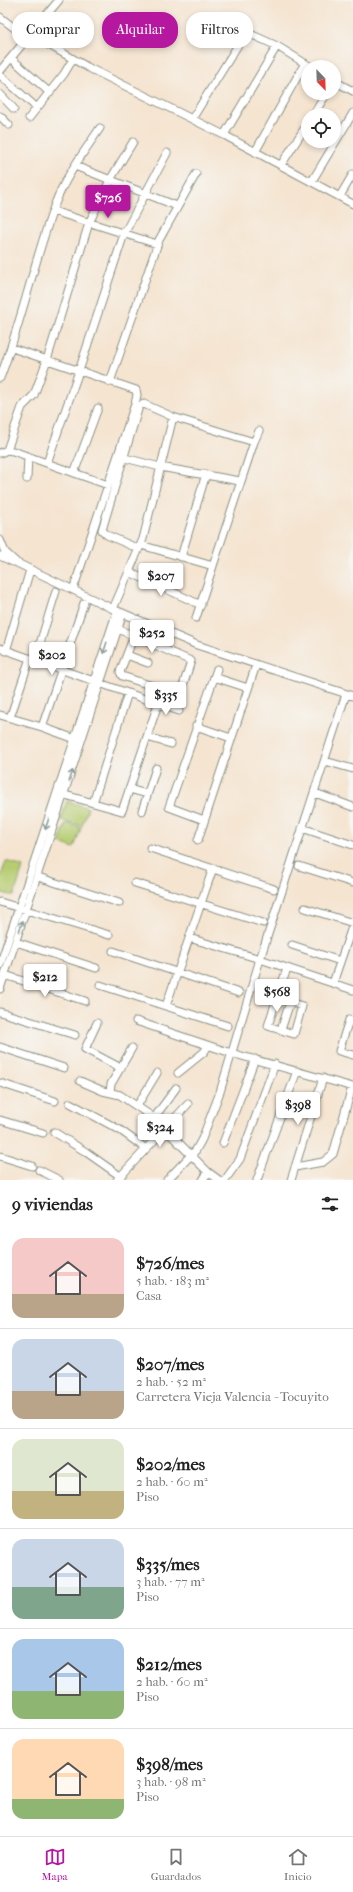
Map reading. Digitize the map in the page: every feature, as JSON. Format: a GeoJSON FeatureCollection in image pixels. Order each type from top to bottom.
{"type":"FeatureCollection","features":[{"type":"Feature","properties":{"kind":"street"},"geometry":{"type":"LineString","coordinates":[[49,12],[59,0]]}},
{"type":"Feature","properties":{"kind":"street"},"geometry":{"type":"LineString","coordinates":[[0,17],[12,25]]}},
{"type":"Feature","properties":{"kind":"street"},"geometry":{"type":"LineString","coordinates":[[192,119],[244,33],[249,33],[277,46],[301,61]]}},
{"type":"Feature","properties":{"kind":"street"},"geometry":{"type":"LineString","coordinates":[[224,135],[277,46]]}},
{"type":"Feature","properties":{"kind":"street"},"geometry":{"type":"LineString","coordinates":[[0,71],[19,48]]}},
{"type":"Feature","properties":{"kind":"street"},"geometry":{"type":"LineString","coordinates":[[52,48],[224,135],[353,204]]}},
{"type":"Feature","properties":{"kind":"street"},"geometry":{"type":"LineString","coordinates":[[11,58],[50,93]]}},
{"type":"Feature","properties":{"kind":"street"},"geometry":{"type":"LineString","coordinates":[[29,118],[70,67],[73,59]]}},
{"type":"Feature","properties":{"kind":"street"},"geometry":{"type":"LineString","coordinates":[[0,75],[37,108]]}},
{"type":"Feature","properties":{"kind":"street"},"geometry":{"type":"LineString","coordinates":[[255,152],[301,76]]}},
{"type":"Feature","properties":{"kind":"street"},"geometry":{"type":"LineString","coordinates":[[341,85],[353,91]]}},
{"type":"Feature","properties":{"kind":"street"},"geometry":{"type":"LineString","coordinates":[[0,94],[14,109]]}},
{"type":"Feature","properties":{"kind":"street"},"geometry":{"type":"LineString","coordinates":[[312,181],[353,113]]}},
{"type":"Feature","properties":{"kind":"street"},"geometry":{"type":"LineString","coordinates":[[0,116],[9,125]]}},
{"type":"Feature","properties":{"kind":"street"},"geometry":{"type":"LineString","coordinates":[[0,378],[12,348],[53,211],[68,178],[100,128]]}},
{"type":"Feature","properties":{"kind":"street"},"geometry":{"type":"LineString","coordinates":[[281,165],[301,134]]}},
{"type":"Feature","properties":{"kind":"street"},"geometry":{"type":"LineString","coordinates":[[7,450],[22,407],[34,395],[48,360],[90,222],[110,180],[133,142]]}},
{"type":"Feature","properties":{"kind":"street"},"geometry":{"type":"LineString","coordinates":[[47,463],[124,234],[167,153]]}},
{"type":"Feature","properties":{"kind":"street"},"geometry":{"type":"LineString","coordinates":[[75,166],[177,206]]}},
{"type":"Feature","properties":{"kind":"street"},"geometry":{"type":"LineString","coordinates":[[110,382],[157,244],[196,174]]}},
{"type":"Feature","properties":{"kind":"street"},"geometry":{"type":"LineString","coordinates":[[340,196],[353,174]]}},
{"type":"Feature","properties":{"kind":"street"},"geometry":{"type":"LineString","coordinates":[[53,211],[157,244]]}},
{"type":"Feature","properties":{"kind":"street"},"geometry":{"type":"LineString","coordinates":[[12,348],[136,390],[137,394],[74,590]]}},
{"type":"Feature","properties":{"kind":"street"},"geometry":{"type":"LineString","coordinates":[[213,566],[140,547],[107,535],[102,530],[125,458],[139,406],[144,404],[173,416],[254,442]]}},
{"type":"Feature","properties":{"kind":"street"},"geometry":{"type":"LineString","coordinates":[[74,472],[98,408]]}},
{"type":"Feature","properties":{"kind":"street"},"geometry":{"type":"LineString","coordinates":[[0,989],[16,942],[23,908],[97,682],[129,572],[140,547],[173,416]]}},
{"type":"Feature","properties":{"kind":"street"},"geometry":{"type":"LineString","coordinates":[[196,618],[240,481],[259,431]]}},
{"type":"Feature","properties":{"kind":"street"},"geometry":{"type":"LineString","coordinates":[[0,453],[7,450],[28,456],[108,484]]}},
{"type":"Feature","properties":{"kind":"street"},"geometry":{"type":"LineString","coordinates":[[27,479],[28,456]]}},
{"type":"Feature","properties":{"kind":"street"},"geometry":{"type":"LineString","coordinates":[[125,458],[160,467],[240,481]]}},
{"type":"Feature","properties":{"kind":"street"},"geometry":{"type":"LineString","coordinates":[[181,558],[206,474]]}},
{"type":"Feature","properties":{"kind":"street"},"geometry":{"type":"LineString","coordinates":[[0,540],[5,552],[17,563]]}},
{"type":"Feature","properties":{"kind":"street"},"geometry":{"type":"LineString","coordinates":[[0,556],[118,611],[197,645],[350,695],[302,828],[260,959],[220,1092],[202,1139],[191,1155],[167,1180]]}},
{"type":"Feature","properties":{"kind":"street"},"geometry":{"type":"LineString","coordinates":[[30,570],[3,649],[179,711]]}},
{"type":"Feature","properties":{"kind":"street"},"geometry":{"type":"LineString","coordinates":[[129,572],[201,605]]}},
{"type":"Feature","properties":{"kind":"street"},"geometry":{"type":"LineString","coordinates":[[10,718],[56,591]]}},
{"type":"Feature","properties":{"kind":"street"},"geometry":{"type":"LineString","coordinates":[[42,727],[84,603]]}},
{"type":"Feature","properties":{"kind":"street"},"geometry":{"type":"LineString","coordinates":[[97,682],[118,630],[118,611]]}},
{"type":"Feature","properties":{"kind":"street"},"geometry":{"type":"LineString","coordinates":[[118,630],[134,636],[191,661],[180,695],[122,676],[120,672],[134,636]]}},
{"type":"Feature","properties":{"kind":"street"},"geometry":{"type":"LineString","coordinates":[[127,656],[148,663]]}},
{"type":"Feature","properties":{"kind":"street"},"geometry":{"type":"LineString","coordinates":[[198,840],[256,665]]}},
{"type":"Feature","properties":{"kind":"street"},"geometry":{"type":"LineString","coordinates":[[204,820],[169,807],[196,726],[216,673],[248,688]]}},
{"type":"Feature","properties":{"kind":"street"},"geometry":{"type":"LineString","coordinates":[[93,803],[128,693]]}},
{"type":"Feature","properties":{"kind":"street"},"geometry":{"type":"LineString","coordinates":[[65,795],[122,811],[158,704]]}},
{"type":"Feature","properties":{"kind":"street"},"geometry":{"type":"LineString","coordinates":[[0,715],[42,727],[78,740]]}},
{"type":"Feature","properties":{"kind":"street"},"geometry":{"type":"LineString","coordinates":[[196,726],[231,738]]}},
{"type":"Feature","properties":{"kind":"street"},"geometry":{"type":"LineString","coordinates":[[147,737],[171,744]]}},
{"type":"Feature","properties":{"kind":"street"},"geometry":{"type":"LineString","coordinates":[[0,965],[23,908],[38,877],[65,795],[78,740]]}},
{"type":"Feature","properties":{"kind":"street"},"geometry":{"type":"LineString","coordinates":[[325,761],[353,769]]}},
{"type":"Feature","properties":{"kind":"street"},"geometry":{"type":"LineString","coordinates":[[142,811],[156,768]]}},
{"type":"Feature","properties":{"kind":"street"},"geometry":{"type":"LineString","coordinates":[[129,789],[147,794]]}},
{"type":"Feature","properties":{"kind":"street"},"geometry":{"type":"LineString","coordinates":[[315,793],[353,806]]}},
{"type":"Feature","properties":{"kind":"street"},"geometry":{"type":"LineString","coordinates":[[302,828],[353,845]]}},
{"type":"Feature","properties":{"kind":"street"},"geometry":{"type":"LineString","coordinates":[[150,848],[274,889]]}},
{"type":"Feature","properties":{"kind":"street"},"geometry":{"type":"LineString","coordinates":[[299,866],[353,883]]}},
{"type":"Feature","properties":{"kind":"street"},"geometry":{"type":"LineString","coordinates":[[166,1006],[213,868]]}},
{"type":"Feature","properties":{"kind":"street"},"geometry":{"type":"LineString","coordinates":[[38,877],[119,902]]}},
{"type":"Feature","properties":{"kind":"street"},"geometry":{"type":"LineString","coordinates":[[136,883],[263,923]]}},
{"type":"Feature","properties":{"kind":"street"},"geometry":{"type":"LineString","coordinates":[[0,902],[109,935]]}},
{"type":"Feature","properties":{"kind":"street"},"geometry":{"type":"LineString","coordinates":[[305,908],[353,924],[333,983]]}},
{"type":"Feature","properties":{"kind":"street"},"geometry":{"type":"LineString","coordinates":[[189,938],[260,959],[353,990]]}},
{"type":"Feature","properties":{"kind":"street"},"geometry":{"type":"LineString","coordinates":[[16,942],[96,968]]}},
{"type":"Feature","properties":{"kind":"street"},"geometry":{"type":"LineString","coordinates":[[292,945],[340,961]]}},
{"type":"Feature","properties":{"kind":"street"},"geometry":{"type":"LineString","coordinates":[[112,951],[239,993]]}},
{"type":"Feature","properties":{"kind":"street"},"geometry":{"type":"LineString","coordinates":[[277,998],[302,1006],[294,1034],[268,1026],[277,998],[287,969]]}},
{"type":"Feature","properties":{"kind":"street"},"geometry":{"type":"LineString","coordinates":[[5,975],[85,1001]]}},
{"type":"Feature","properties":{"kind":"street"},"geometry":{"type":"LineString","coordinates":[[100,985],[228,1026]]}},
{"type":"Feature","properties":{"kind":"street"},"geometry":{"type":"LineString","coordinates":[[282,1030],[290,1002]]}},
{"type":"Feature","properties":{"kind":"street"},"geometry":{"type":"LineString","coordinates":[[0,1012],[75,1035]]}},
{"type":"Feature","properties":{"kind":"street"},"geometry":{"type":"LineString","coordinates":[[353,1022],[349,1020],[339,1050],[352,1055],[353,1046]]}},
{"type":"Feature","properties":{"kind":"street"},"geometry":{"type":"LineString","coordinates":[[136,1021],[208,1046],[352,1087],[333,1154],[323,1162],[295,1167]]}},
{"type":"Feature","properties":{"kind":"street"},"geometry":{"type":"LineString","coordinates":[[97,1022],[85,1049],[121,1068]]}},
{"type":"Feature","properties":{"kind":"street"},"geometry":{"type":"LineString","coordinates":[[178,1072],[204,1052],[208,1046]]}},
{"type":"Feature","properties":{"kind":"street"},"geometry":{"type":"LineString","coordinates":[[0,1047],[64,1068]]}},
{"type":"Feature","properties":{"kind":"street"},"geometry":{"type":"LineString","coordinates":[[110,1092],[111,1084],[132,1048]]}},
{"type":"Feature","properties":{"kind":"street"},"geometry":{"type":"LineString","coordinates":[[223,1143],[255,1059]]}},
{"type":"Feature","properties":{"kind":"street"},"geometry":{"type":"LineString","coordinates":[[225,1180],[240,1159],[275,1064]]}},
{"type":"Feature","properties":{"kind":"street"},"geometry":{"type":"LineString","coordinates":[[257,1180],[297,1071]]}},
{"type":"Feature","properties":{"kind":"street"},"geometry":{"type":"LineString","coordinates":[[137,1106],[157,1073]]}},
{"type":"Feature","properties":{"kind":"street"},"geometry":{"type":"LineString","coordinates":[[291,1180],[323,1078]]}},
{"type":"Feature","properties":{"kind":"street"},"geometry":{"type":"LineString","coordinates":[[80,1081],[103,1091],[120,1095],[154,1118],[166,1128],[208,1172],[219,1180]]}},
{"type":"Feature","properties":{"kind":"street"},"geometry":{"type":"LineString","coordinates":[[0,1083],[55,1101]]}},
{"type":"Feature","properties":{"kind":"street"},"geometry":{"type":"LineString","coordinates":[[154,1118],[176,1088]]}},
{"type":"Feature","properties":{"kind":"street"},"geometry":{"type":"LineString","coordinates":[[70,1103],[120,1130],[145,1148]]}},
{"type":"Feature","properties":{"kind":"street"},"geometry":{"type":"LineString","coordinates":[[54,1132],[86,1152],[119,1178],[145,1148],[188,1104]]}},
{"type":"Feature","properties":{"kind":"street"},"geometry":{"type":"LineString","coordinates":[[0,1120],[43,1134]]}},
{"type":"Feature","properties":{"kind":"street"},"geometry":{"type":"LineString","coordinates":[[0,1156],[32,1166]]}},
{"type":"Feature","properties":{"kind":"street"},"geometry":{"type":"LineString","coordinates":[[39,1170],[59,1180]]}},
{"type":"Feature","properties":{"kind":"street"},"geometry":{"type":"LineString","coordinates":[[203,1180],[208,1172]]}},
{"type":"Feature","properties":{"kind":"green space"},"geometry":{"type":"Polygon","coordinates":[[[67,801],[88,808],[82,826],[61,820],[67,801]]]}},
{"type":"Feature","properties":{"kind":"green space"},"geometry":{"type":"Polygon","coordinates":[[[66,823],[81,828],[74,848],[59,843],[66,823]]]}},
{"type":"Feature","properties":{"kind":"green space"},"geometry":{"type":"Polygon","coordinates":[[[6,861],[23,867],[14,896],[0,892],[0,879],[6,861]]]}}]}
